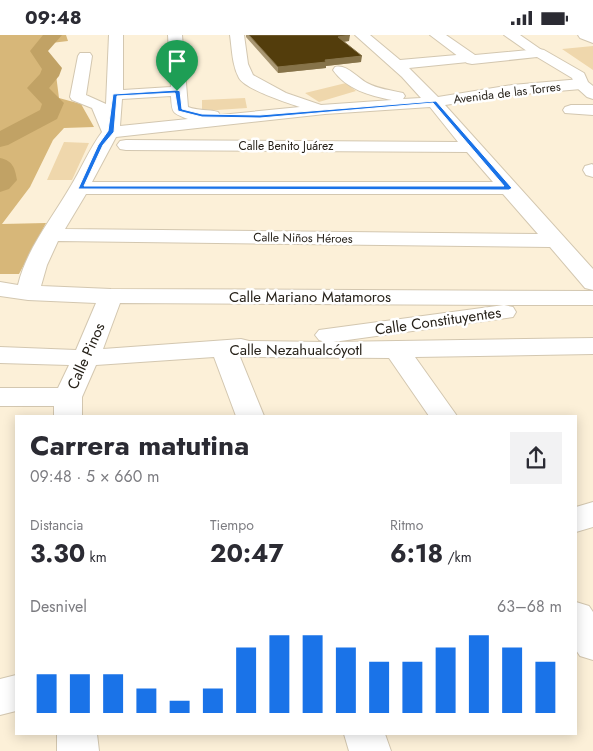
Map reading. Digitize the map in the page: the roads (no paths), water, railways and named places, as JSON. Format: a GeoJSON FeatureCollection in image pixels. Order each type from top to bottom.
{"type":"FeatureCollection","features":[{"type":"Feature","properties":{"kind":"street"},"geometry":{"type":"LineString","coordinates":[[28,293],[31,273],[50,235],[80,188],[106,138],[115,95],[116,35]]}},
{"type":"Feature","properties":{"kind":"street"},"geometry":{"type":"LineString","coordinates":[[175,35],[177,91],[180,110],[186,113],[260,116]]}},
{"type":"Feature","properties":{"kind":"street"},"geometry":{"type":"LineString","coordinates":[[237,35],[241,64],[246,78],[280,96],[325,109]]}},
{"type":"Feature","properties":{"kind":"street"},"geometry":{"type":"LineString","coordinates":[[362,35],[402,69],[432,100],[593,283]]}},
{"type":"Feature","properties":{"kind":"street"},"geometry":{"type":"LineString","coordinates":[[436,35],[470,59],[539,53]]}},
{"type":"Feature","properties":{"kind":"street"},"geometry":{"type":"LineString","coordinates":[[511,35],[584,78],[593,94]]}},
{"type":"Feature","properties":{"kind":"street"},"geometry":{"type":"LineString","coordinates":[[585,35],[593,39]]}},
{"type":"Feature","properties":{"kind":"street"},"geometry":{"type":"LineString","coordinates":[[85,56],[78,97],[99,105],[106,138]]}},
{"type":"Feature","properties":{"kind":"street"},"geometry":{"type":"LineString","coordinates":[[402,69],[458,72],[470,59]]}},
{"type":"Feature","properties":{"kind":"street"},"geometry":{"type":"LineString","coordinates":[[340,70],[353,83],[369,91],[432,100]]}},
{"type":"Feature","properties":{"kind":"street","name":"Avenida de las Torres"},"geometry":{"type":"LineString","coordinates":[[432,100],[512,90],[584,78]]}},
{"type":"Feature","properties":{"kind":"street"},"geometry":{"type":"LineString","coordinates":[[512,90],[530,104]]}},
{"type":"Feature","properties":{"kind":"street"},"geometry":{"type":"LineString","coordinates":[[115,95],[177,91]]}},
{"type":"Feature","properties":{"kind":"street"},"geometry":{"type":"LineString","coordinates":[[106,138],[260,116],[432,100]]}},
{"type":"Feature","properties":{"kind":"street"},"geometry":{"type":"LineString","coordinates":[[348,108],[378,147]]}},
{"type":"Feature","properties":{"kind":"street"},"geometry":{"type":"LineString","coordinates":[[571,110],[593,110]]}},
{"type":"Feature","properties":{"kind":"street","name":"Calle Benito Juárez"},"geometry":{"type":"LineString","coordinates":[[106,138],[378,147],[472,147]]}},
{"type":"Feature","properties":{"kind":"street"},"geometry":{"type":"LineString","coordinates":[[80,188],[509,188]]}},
{"type":"Feature","properties":{"kind":"street","name":"Calle Niños Héroes"},"geometry":{"type":"LineString","coordinates":[[50,235],[556,241]]}},
{"type":"Feature","properties":{"kind":"street","name":"Calle Mariano Matamoros"},"geometry":{"type":"LineString","coordinates":[[0,289],[28,293],[112,296],[593,299]]}},
{"type":"Feature","properties":{"kind":"street","name":"Calle Pinos"},"geometry":{"type":"LineString","coordinates":[[68,406],[112,296]]}},
{"type":"Feature","properties":{"kind":"street","name":"Calle Constituyentes"},"geometry":{"type":"LineString","coordinates":[[224,349],[593,299]]}},
{"type":"Feature","properties":{"kind":"street","name":"Calle Nezahualcóyotl"},"geometry":{"type":"LineString","coordinates":[[0,355],[86,358],[224,349],[397,350],[593,346]]}},
{"type":"Feature","properties":{"kind":"street"},"geometry":{"type":"LineString","coordinates":[[224,349],[250,415]]}},
{"type":"Feature","properties":{"kind":"street"},"geometry":{"type":"LineString","coordinates":[[397,350],[442,415]]}},
{"type":"Feature","properties":{"kind":"street"},"geometry":{"type":"LineString","coordinates":[[0,397],[68,406]]}},
{"type":"Feature","properties":{"kind":"street"},"geometry":{"type":"LineString","coordinates":[[577,520],[593,514]]}},
{"type":"Feature","properties":{"kind":"street"},"geometry":{"type":"LineString","coordinates":[[577,619],[593,644]]}},
{"type":"Feature","properties":{"kind":"street"},"geometry":{"type":"LineString","coordinates":[[0,697],[15,693]]}},
{"type":"Feature","properties":{"kind":"street"},"geometry":{"type":"LineString","coordinates":[[78,735],[78,751]]}},
{"type":"Feature","properties":{"kind":"street"},"geometry":{"type":"LineString","coordinates":[[365,735],[370,751]]}},
{"type":"Feature","properties":{"kind":"waterway"},"geometry":{"type":"LineString","coordinates":[[0,140],[49,114],[53,103],[37,88],[49,76],[52,68],[43,59],[39,51],[53,35]]}},
{"type":"Feature","properties":{"kind":"waterway"},"geometry":{"type":"LineString","coordinates":[[0,165],[3,169],[4,180],[0,184]]}}]}
